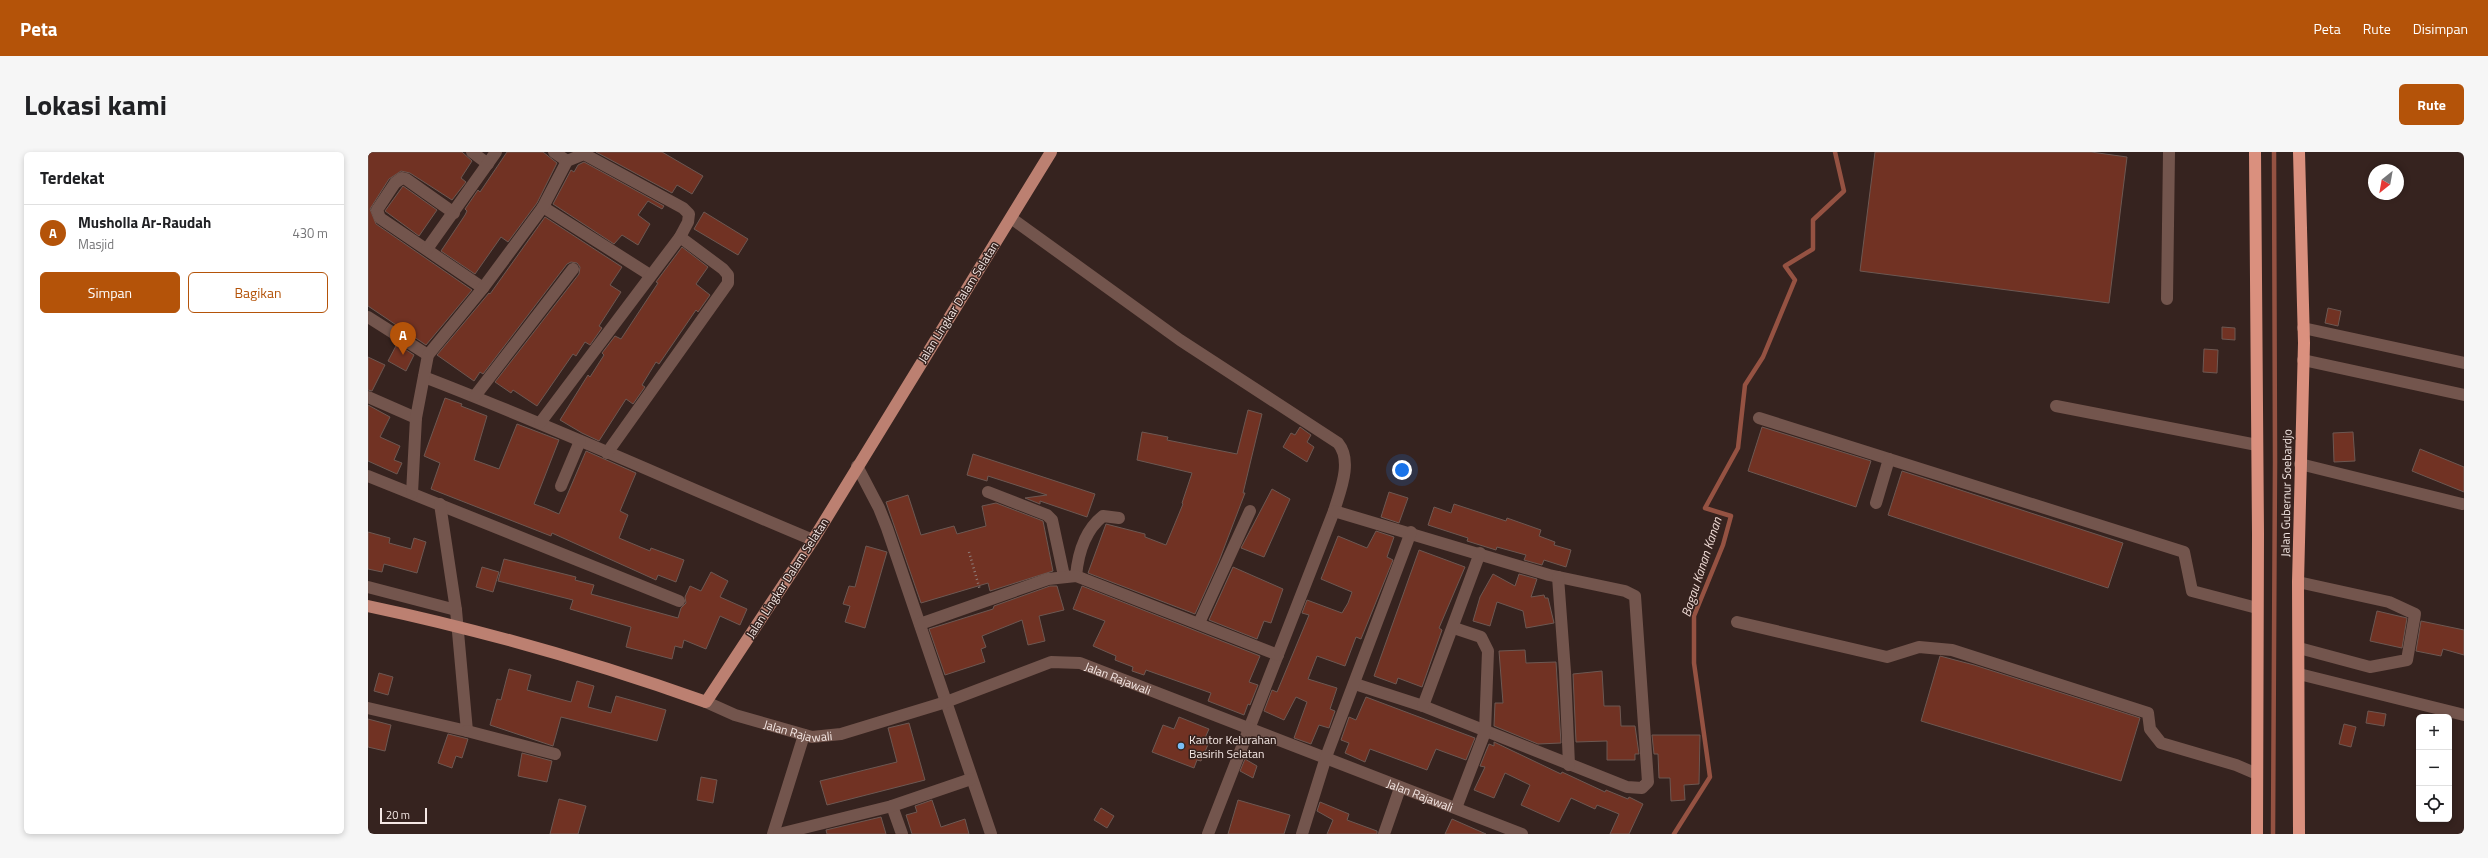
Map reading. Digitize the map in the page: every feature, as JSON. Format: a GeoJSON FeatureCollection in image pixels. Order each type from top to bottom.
{"type":"FeatureCollection","features":[{"type":"Feature","properties":{"kind":"highway"},"geometry":{"type":"LineString","coordinates":[[2255,152],[2258,608],[2257,834]]}},
{"type":"Feature","properties":{"kind":"highway","name":"Jalan Gubernur Soebardjo"},"geometry":{"type":"LineString","coordinates":[[2299,152],[2303,328],[2298,582],[2299,834]]}},
{"type":"Feature","properties":{"kind":"main road","name":"Jalan Lingkar Dalam Selatan"},"geometry":{"type":"LineString","coordinates":[[706,702],[813,540],[1051,152]]}},
{"type":"Feature","properties":{"kind":"main road"},"geometry":{"type":"LineString","coordinates":[[368,606],[457,625],[665,688],[706,702]]}},
{"type":"Feature","properties":{"kind":"street"},"geometry":{"type":"LineString","coordinates":[[472,152],[488,164]]}},
{"type":"Feature","properties":{"kind":"street"},"geometry":{"type":"LineString","coordinates":[[427,249],[496,152]]}},
{"type":"Feature","properties":{"kind":"street"},"geometry":{"type":"LineString","coordinates":[[554,152],[567,161]]}},
{"type":"Feature","properties":{"kind":"street"},"geometry":{"type":"LineString","coordinates":[[2167,299],[2169,152]]}},
{"type":"Feature","properties":{"kind":"street"},"geometry":{"type":"LineString","coordinates":[[412,493],[416,418],[428,355],[482,288],[543,207],[567,161],[584,154],[683,208],[689,214],[688,222],[680,237],[540,423]]}},
{"type":"Feature","properties":{"kind":"street"},"geometry":{"type":"LineString","coordinates":[[454,213],[406,179],[400,179],[395,183],[377,210],[378,216],[482,288]]}},
{"type":"Feature","properties":{"kind":"street"},"geometry":{"type":"LineString","coordinates":[[543,207],[650,275]]}},
{"type":"Feature","properties":{"kind":"street"},"geometry":{"type":"LineString","coordinates":[[1011,218],[1180,340],[1338,443],[1345,456],[1344,477],[1334,511],[1208,834]]}},
{"type":"Feature","properties":{"kind":"street"},"geometry":{"type":"LineString","coordinates":[[607,453],[728,283],[728,275],[723,269],[680,237]]}},
{"type":"Feature","properties":{"kind":"street"},"geometry":{"type":"LineString","coordinates":[[475,396],[573,269]]}},
{"type":"Feature","properties":{"kind":"street"},"geometry":{"type":"LineString","coordinates":[[368,318],[428,355]]}},
{"type":"Feature","properties":{"kind":"street"},"geometry":{"type":"LineString","coordinates":[[2303,328],[2464,363]]}},
{"type":"Feature","properties":{"kind":"street"},"geometry":{"type":"LineString","coordinates":[[2303,360],[2464,395]]}},
{"type":"Feature","properties":{"kind":"street"},"geometry":{"type":"LineString","coordinates":[[424,377],[540,423],[813,540]]}},
{"type":"Feature","properties":{"kind":"street"},"geometry":{"type":"LineString","coordinates":[[368,397],[416,418]]}},
{"type":"Feature","properties":{"kind":"street"},"geometry":{"type":"LineString","coordinates":[[2056,406],[2257,445]]}},
{"type":"Feature","properties":{"kind":"street"},"geometry":{"type":"LineString","coordinates":[[1759,418],[2184,552],[2192,591],[2258,608]]}},
{"type":"Feature","properties":{"kind":"street"},"geometry":{"type":"LineString","coordinates":[[561,486],[580,441]]}},
{"type":"Feature","properties":{"kind":"street"},"geometry":{"type":"LineString","coordinates":[[1876,503],[1889,459]]}},
{"type":"Feature","properties":{"kind":"street"},"geometry":{"type":"LineString","coordinates":[[2300,464],[2462,504]]}},
{"type":"Feature","properties":{"kind":"street"},"geometry":{"type":"LineString","coordinates":[[857,466],[879,508],[991,834]]}},
{"type":"Feature","properties":{"kind":"street"},"geometry":{"type":"LineString","coordinates":[[368,476],[679,601]]}},
{"type":"Feature","properties":{"kind":"street"},"geometry":{"type":"LineString","coordinates":[[988,492],[1047,515],[1052,520],[1070,576]]}},
{"type":"Feature","properties":{"kind":"street"},"geometry":{"type":"LineString","coordinates":[[440,504],[456,610],[466,731]]}},
{"type":"Feature","properties":{"kind":"street"},"geometry":{"type":"LineString","coordinates":[[1199,623],[1250,511]]}},
{"type":"Feature","properties":{"kind":"street"},"geometry":{"type":"LineString","coordinates":[[1334,511],[1411,532],[1558,577],[1625,591],[1635,596],[1648,782],[1642,788],[1628,787],[1485,732],[1423,706],[1355,684]]}},
{"type":"Feature","properties":{"kind":"street"},"geometry":{"type":"LineString","coordinates":[[1070,576],[1078,554],[1091,530],[1103,516],[1119,518]]}},
{"type":"Feature","properties":{"kind":"street"},"geometry":{"type":"LineString","coordinates":[[1302,834],[1326,757],[1355,684],[1411,532]]}},
{"type":"Feature","properties":{"kind":"street"},"geometry":{"type":"LineString","coordinates":[[1423,706],[1454,628],[1480,554]]}},
{"type":"Feature","properties":{"kind":"street"},"geometry":{"type":"LineString","coordinates":[[920,624],[1048,579],[1070,576],[1199,623],[1278,655]]}},
{"type":"Feature","properties":{"kind":"street"},"geometry":{"type":"LineString","coordinates":[[1558,577],[1565,672],[1569,765]]}},
{"type":"Feature","properties":{"kind":"street"},"geometry":{"type":"LineString","coordinates":[[2298,582],[2389,602],[2415,614],[2407,660],[2370,667],[2299,648]]}},
{"type":"Feature","properties":{"kind":"street"},"geometry":{"type":"LineString","coordinates":[[368,587],[456,610]]}},
{"type":"Feature","properties":{"kind":"street"},"geometry":{"type":"LineString","coordinates":[[1737,622],[1887,657],[1919,647],[1952,650],[2148,713],[2150,729],[2161,743],[2257,774]]}},
{"type":"Feature","properties":{"kind":"street"},"geometry":{"type":"LineString","coordinates":[[1454,628],[1478,635],[1487,646],[1485,732],[1456,808]]}},
{"type":"Feature","properties":{"kind":"street","name":"Jalan Rajawali"},"geometry":{"type":"LineString","coordinates":[[706,702],[735,715],[812,737],[840,734],[946,702],[1051,662],[1064,661],[1099,669],[1517,833]]}},
{"type":"Feature","properties":{"kind":"street"},"geometry":{"type":"LineString","coordinates":[[2299,674],[2464,715]]}},
{"type":"Feature","properties":{"kind":"street"},"geometry":{"type":"LineString","coordinates":[[368,708],[555,754]]}},
{"type":"Feature","properties":{"kind":"street"},"geometry":{"type":"LineString","coordinates":[[773,834],[804,735]]}},
{"type":"Feature","properties":{"kind":"street"},"geometry":{"type":"LineString","coordinates":[[779,834],[892,806],[971,779]]}},
{"type":"Feature","properties":{"kind":"street"},"geometry":{"type":"LineString","coordinates":[[1384,834],[1400,788]]}},
{"type":"Feature","properties":{"kind":"street"},"geometry":{"type":"LineString","coordinates":[[892,806],[902,834]]}},
{"type":"Feature","properties":{"kind":"path"},"geometry":{"type":"LineString","coordinates":[[969,552],[984,602]]}},
{"type":"Feature","properties":{"kind":"building"},"geometry":{"type":"Polygon","coordinates":[[[368,152],[462,152],[472,161],[461,178],[466,182],[452,200],[410,173],[401,171],[389,179],[370,209],[376,224],[472,290],[426,345],[368,306],[368,152]]]}},
{"type":"Feature","properties":{"kind":"building"},"geometry":{"type":"Polygon","coordinates":[[[507,152],[543,152],[557,163],[537,203],[508,242],[501,237],[475,274],[441,251],[465,215],[467,211],[465,209],[478,190],[480,192],[507,152]]]}},
{"type":"Feature","properties":{"kind":"building"},"geometry":{"type":"Polygon","coordinates":[[[596,152],[662,152],[703,176],[692,194],[677,185],[672,193],[596,152]]]}},
{"type":"Feature","properties":{"kind":"building"},"geometry":{"type":"Polygon","coordinates":[[[1875,152],[2091,152],[2127,157],[2109,303],[1860,271],[1875,152]]]}},
{"type":"Feature","properties":{"kind":"building"},"geometry":{"type":"Polygon","coordinates":[[[584,162],[664,206],[662,209],[648,201],[638,215],[650,224],[638,245],[622,235],[614,244],[553,204],[571,170],[574,172],[578,165],[584,162]]]}},
{"type":"Feature","properties":{"kind":"building"},"geometry":{"type":"Polygon","coordinates":[[[403,186],[437,210],[419,236],[385,211],[403,186]]]}},
{"type":"Feature","properties":{"kind":"building"},"geometry":{"type":"Polygon","coordinates":[[[704,212],[748,239],[738,255],[694,229],[704,212]]]}},
{"type":"Feature","properties":{"kind":"building"},"geometry":{"type":"Polygon","coordinates":[[[545,217],[622,267],[610,285],[621,292],[599,326],[602,328],[590,345],[585,342],[576,356],[573,354],[537,406],[513,390],[511,393],[495,382],[579,274],[580,267],[577,263],[571,262],[567,264],[483,374],[480,372],[474,381],[437,355],[489,293],[490,294],[545,217]]]}},
{"type":"Feature","properties":{"kind":"building"},"geometry":{"type":"Polygon","coordinates":[[[682,247],[708,267],[696,284],[710,295],[698,312],[696,310],[659,364],[656,362],[642,385],[645,387],[633,404],[626,399],[599,441],[560,420],[588,375],[590,377],[604,355],[602,353],[615,336],[621,339],[658,283],[656,282],[682,247]]]}},
{"type":"Feature","properties":{"kind":"building"},"geometry":{"type":"Polygon","coordinates":[[[2328,308],[2341,311],[2338,326],[2325,323],[2328,308]]]}},
{"type":"Feature","properties":{"kind":"building"},"geometry":{"type":"Polygon","coordinates":[[[2222,327],[2235,328],[2235,340],[2222,339],[2222,327]]]}},
{"type":"Feature","properties":{"kind":"building"},"geometry":{"type":"Polygon","coordinates":[[[397,344],[414,355],[406,371],[388,361],[397,344]]]}},
{"type":"Feature","properties":{"kind":"building"},"geometry":{"type":"Polygon","coordinates":[[[2204,349],[2218,350],[2217,373],[2203,372],[2204,349]]]}},
{"type":"Feature","properties":{"kind":"building"},"geometry":{"type":"Polygon","coordinates":[[[368,357],[385,365],[372,391],[368,390],[368,357]]]}},
{"type":"Feature","properties":{"kind":"building"},"geometry":{"type":"Polygon","coordinates":[[[445,398],[487,416],[474,460],[499,469],[517,424],[559,440],[534,504],[559,514],[586,451],[636,473],[620,511],[628,515],[619,538],[650,551],[651,548],[684,560],[676,582],[658,575],[656,580],[552,533],[551,536],[431,489],[440,463],[424,456],[445,398]]]}},
{"type":"Feature","properties":{"kind":"building"},"geometry":{"type":"Polygon","coordinates":[[[368,405],[390,417],[380,437],[400,446],[394,460],[402,463],[397,474],[368,461],[368,405]]]}},
{"type":"Feature","properties":{"kind":"building"},"geometry":{"type":"Polygon","coordinates":[[[1248,410],[1262,414],[1243,493],[1245,493],[1219,561],[1195,614],[1088,573],[1106,524],[1145,534],[1145,537],[1166,545],[1183,504],[1182,503],[1192,473],[1137,460],[1142,432],[1168,437],[1167,440],[1237,454],[1248,410]]]}},
{"type":"Feature","properties":{"kind":"building"},"geometry":{"type":"Polygon","coordinates":[[[1300,427],[1311,435],[1307,442],[1314,447],[1307,462],[1283,447],[1291,433],[1295,435],[1300,427]]]}},
{"type":"Feature","properties":{"kind":"building"},"geometry":{"type":"Polygon","coordinates":[[[1762,427],[1871,461],[1856,507],[1748,471],[1762,427]]]}},
{"type":"Feature","properties":{"kind":"building"},"geometry":{"type":"Polygon","coordinates":[[[2353,432],[2355,461],[2334,462],[2333,433],[2353,432]]]}},
{"type":"Feature","properties":{"kind":"building"},"geometry":{"type":"Polygon","coordinates":[[[2420,449],[2464,467],[2464,492],[2412,471],[2420,449]]]}},
{"type":"Feature","properties":{"kind":"building"},"geometry":{"type":"Polygon","coordinates":[[[973,454],[1095,494],[1087,517],[1040,501],[1040,504],[1025,498],[1047,495],[988,476],[987,481],[967,475],[973,454]]]}},
{"type":"Feature","properties":{"kind":"building"},"geometry":{"type":"Polygon","coordinates":[[[1902,471],[2123,543],[2108,588],[1888,515],[1902,471]]]}},
{"type":"Feature","properties":{"kind":"building"},"geometry":{"type":"Polygon","coordinates":[[[1272,489],[1290,499],[1264,557],[1241,548],[1272,489]]]}},
{"type":"Feature","properties":{"kind":"building"},"geometry":{"type":"Polygon","coordinates":[[[1389,492],[1408,498],[1399,523],[1381,517],[1389,492]]]}},
{"type":"Feature","properties":{"kind":"building"},"geometry":{"type":"Polygon","coordinates":[[[908,495],[921,535],[954,526],[957,534],[986,526],[982,506],[996,503],[1043,521],[1053,571],[990,591],[988,583],[921,603],[886,502],[908,495]]]}},
{"type":"Feature","properties":{"kind":"building"},"geometry":{"type":"Polygon","coordinates":[[[1454,504],[1506,521],[1507,518],[1541,530],[1539,536],[1555,542],[1554,545],[1571,550],[1566,567],[1544,560],[1542,565],[1524,560],[1526,555],[1497,547],[1496,550],[1467,541],[1468,538],[1428,525],[1434,507],[1451,513],[1454,504]]]}},
{"type":"Feature","properties":{"kind":"building"},"geometry":{"type":"Polygon","coordinates":[[[1376,531],[1394,537],[1387,557],[1393,560],[1361,639],[1356,637],[1345,666],[1317,656],[1308,679],[1337,688],[1330,709],[1335,711],[1329,728],[1319,725],[1311,744],[1294,738],[1307,702],[1296,697],[1284,720],[1264,711],[1272,690],[1277,692],[1309,615],[1302,613],[1307,600],[1342,613],[1348,603],[1352,592],[1321,579],[1338,536],[1367,548],[1376,531]]]}},
{"type":"Feature","properties":{"kind":"building"},"geometry":{"type":"Polygon","coordinates":[[[368,532],[390,538],[389,543],[411,549],[414,538],[426,542],[417,573],[384,564],[382,572],[368,569],[368,532]]]}},
{"type":"Feature","properties":{"kind":"building"},"geometry":{"type":"Polygon","coordinates":[[[866,546],[887,552],[865,628],[845,622],[850,606],[843,604],[849,586],[855,587],[866,546]]]}},
{"type":"Feature","properties":{"kind":"building"},"geometry":{"type":"Polygon","coordinates":[[[1419,550],[1465,567],[1439,628],[1442,630],[1422,687],[1398,678],[1396,684],[1374,676],[1419,550]]]}},
{"type":"Feature","properties":{"kind":"building"},"geometry":{"type":"Polygon","coordinates":[[[504,559],[576,577],[575,580],[594,585],[591,594],[678,618],[681,608],[686,603],[685,597],[690,586],[701,591],[711,572],[728,581],[720,597],[747,609],[740,625],[720,616],[706,649],[684,640],[682,648],[675,646],[672,659],[626,647],[631,627],[570,609],[573,600],[498,581],[504,559]]]}},
{"type":"Feature","properties":{"kind":"building"},"geometry":{"type":"Polygon","coordinates":[[[482,567],[499,572],[493,592],[476,587],[482,567]]]}},
{"type":"Feature","properties":{"kind":"building"},"geometry":{"type":"Polygon","coordinates":[[[1233,567],[1283,589],[1271,623],[1264,621],[1257,639],[1209,620],[1233,567]]]}},
{"type":"Feature","properties":{"kind":"building"},"geometry":{"type":"Polygon","coordinates":[[[1493,574],[1515,586],[1519,574],[1537,579],[1531,597],[1544,595],[1545,598],[1548,598],[1554,623],[1526,628],[1523,611],[1497,602],[1490,626],[1473,621],[1480,597],[1493,574]]]}},
{"type":"Feature","properties":{"kind":"building"},"geometry":{"type":"Polygon","coordinates":[[[1050,586],[1057,586],[1064,610],[1039,616],[1045,641],[1028,645],[1022,620],[982,636],[986,647],[981,649],[985,662],[945,675],[929,629],[993,609],[994,606],[1050,586]]]}},
{"type":"Feature","properties":{"kind":"building"},"geometry":{"type":"Polygon","coordinates":[[[1082,586],[1260,656],[1249,682],[1258,685],[1250,705],[1248,704],[1244,715],[1208,701],[1211,693],[1146,670],[1144,675],[1132,671],[1133,667],[1115,660],[1116,656],[1093,646],[1105,621],[1073,609],[1082,586]]]}},
{"type":"Feature","properties":{"kind":"building"},"geometry":{"type":"Polygon","coordinates":[[[2377,611],[2407,618],[2402,648],[2370,641],[2377,611]]]}},
{"type":"Feature","properties":{"kind":"building"},"geometry":{"type":"Polygon","coordinates":[[[2421,621],[2464,630],[2464,655],[2443,649],[2441,656],[2416,651],[2421,621]]]}},
{"type":"Feature","properties":{"kind":"building"},"geometry":{"type":"Polygon","coordinates":[[[1525,650],[1526,663],[1556,662],[1561,743],[1538,744],[1494,726],[1495,703],[1503,703],[1499,651],[1525,650]]]}},
{"type":"Feature","properties":{"kind":"building"},"geometry":{"type":"Polygon","coordinates":[[[1940,656],[1974,665],[2140,718],[2121,781],[1921,721],[1940,656]]]}},
{"type":"Feature","properties":{"kind":"building"},"geometry":{"type":"Polygon","coordinates":[[[509,669],[531,675],[527,690],[571,702],[577,681],[594,686],[588,707],[611,713],[616,696],[666,710],[657,741],[561,717],[553,746],[490,725],[497,699],[501,700],[509,669]]]}},
{"type":"Feature","properties":{"kind":"building"},"geometry":{"type":"Polygon","coordinates":[[[1602,671],[1604,706],[1620,706],[1621,726],[1635,726],[1639,754],[1635,754],[1635,760],[1607,760],[1607,741],[1576,742],[1573,674],[1602,671]]]}},
{"type":"Feature","properties":{"kind":"building"},"geometry":{"type":"Polygon","coordinates":[[[379,673],[393,677],[388,695],[374,691],[379,673]]]}},
{"type":"Feature","properties":{"kind":"building"},"geometry":{"type":"Polygon","coordinates":[[[1366,697],[1475,738],[1466,760],[1436,749],[1427,770],[1370,749],[1365,762],[1345,753],[1349,743],[1341,740],[1349,717],[1356,720],[1366,697]]]}},
{"type":"Feature","properties":{"kind":"building"},"geometry":{"type":"Polygon","coordinates":[[[2368,711],[2386,714],[2384,726],[2366,723],[2368,711]]]}},
{"type":"Feature","properties":{"kind":"building","name":"Kantor Kelurahan Basirih Selatan"},"geometry":{"type":"Polygon","coordinates":[[[1179,717],[1209,729],[1205,738],[1210,740],[1201,761],[1197,760],[1194,768],[1152,752],[1163,725],[1174,729],[1179,717]]]}},
{"type":"Feature","properties":{"kind":"building"},"geometry":{"type":"Polygon","coordinates":[[[368,719],[391,725],[385,751],[368,747],[368,719]]]}},
{"type":"Feature","properties":{"kind":"building"},"geometry":{"type":"Polygon","coordinates":[[[909,723],[925,780],[827,805],[820,781],[897,762],[888,728],[909,723]]]}},
{"type":"Feature","properties":{"kind":"building"},"geometry":{"type":"Polygon","coordinates":[[[2344,724],[2356,727],[2351,747],[2339,744],[2344,724]]]}},
{"type":"Feature","properties":{"kind":"building"},"geometry":{"type":"Polygon","coordinates":[[[448,734],[468,739],[462,758],[456,756],[452,768],[438,763],[448,734]]]}},
{"type":"Feature","properties":{"kind":"building"},"geometry":{"type":"Polygon","coordinates":[[[1652,735],[1700,735],[1699,784],[1684,785],[1685,800],[1671,801],[1670,778],[1659,778],[1658,754],[1654,754],[1652,735]]]}},
{"type":"Feature","properties":{"kind":"building"},"geometry":{"type":"Polygon","coordinates":[[[1494,742],[1561,774],[1562,772],[1605,792],[1606,790],[1628,799],[1629,797],[1643,804],[1629,834],[1610,834],[1619,814],[1597,805],[1595,809],[1571,798],[1559,822],[1521,805],[1530,785],[1505,773],[1494,798],[1474,790],[1485,767],[1480,766],[1489,744],[1494,746],[1494,742]]]}},
{"type":"Feature","properties":{"kind":"building"},"geometry":{"type":"Polygon","coordinates":[[[522,753],[552,761],[547,782],[518,776],[522,753]]]}},
{"type":"Feature","properties":{"kind":"building"},"geometry":{"type":"Polygon","coordinates":[[[1245,759],[1257,766],[1253,778],[1240,771],[1245,759]]]}},
{"type":"Feature","properties":{"kind":"building"},"geometry":{"type":"Polygon","coordinates":[[[701,777],[717,780],[713,803],[697,800],[701,777]]]}},
{"type":"Feature","properties":{"kind":"building"},"geometry":{"type":"Polygon","coordinates":[[[559,799],[586,806],[578,834],[550,834],[559,799]]]}},
{"type":"Feature","properties":{"kind":"building"},"geometry":{"type":"Polygon","coordinates":[[[932,800],[941,827],[965,819],[969,834],[912,834],[906,815],[917,812],[915,806],[932,800]]]}},
{"type":"Feature","properties":{"kind":"building"},"geometry":{"type":"Polygon","coordinates":[[[1238,800],[1290,815],[1284,834],[1228,834],[1238,800]]]}},
{"type":"Feature","properties":{"kind":"building"},"geometry":{"type":"Polygon","coordinates":[[[1320,802],[1349,814],[1347,820],[1377,831],[1377,834],[1327,834],[1333,820],[1317,811],[1320,802]]]}},
{"type":"Feature","properties":{"kind":"building"},"geometry":{"type":"Polygon","coordinates":[[[1101,808],[1114,816],[1107,828],[1094,820],[1101,808]]]}},
{"type":"Feature","properties":{"kind":"building"},"geometry":{"type":"Polygon","coordinates":[[[881,817],[886,834],[827,834],[826,830],[881,817]]]}},
{"type":"Feature","properties":{"kind":"building"},"geometry":{"type":"Polygon","coordinates":[[[1452,819],[1486,834],[1445,834],[1452,819]]]}},
{"type":"Feature","properties":{"kind":"waterway","name":"Bagau Kanan Kanan"},"geometry":{"type":"LineString","coordinates":[[1674,834],[1710,777],[1694,663],[1694,616],[1723,545],[1731,516],[1705,508],[1738,448],[1745,385],[1763,357],[1795,280],[1785,266],[1813,249],[1813,220],[1844,191],[1835,152]]}},
{"type":"Feature","properties":{"kind":"waterway"},"geometry":{"type":"LineString","coordinates":[[2273,834],[2275,462],[2274,152]]}},
{"type":"Feature","properties":{"kind":"place","name":"Musholla Ar-Raudah"},"geometry":{"type":"Point","coordinates":[403,355]}},
{"type":"Feature","properties":{"kind":"place","name":"Kantor Kelurahan Basirih Selatan"},"geometry":{"type":"Point","coordinates":[1181,746]}}]}
